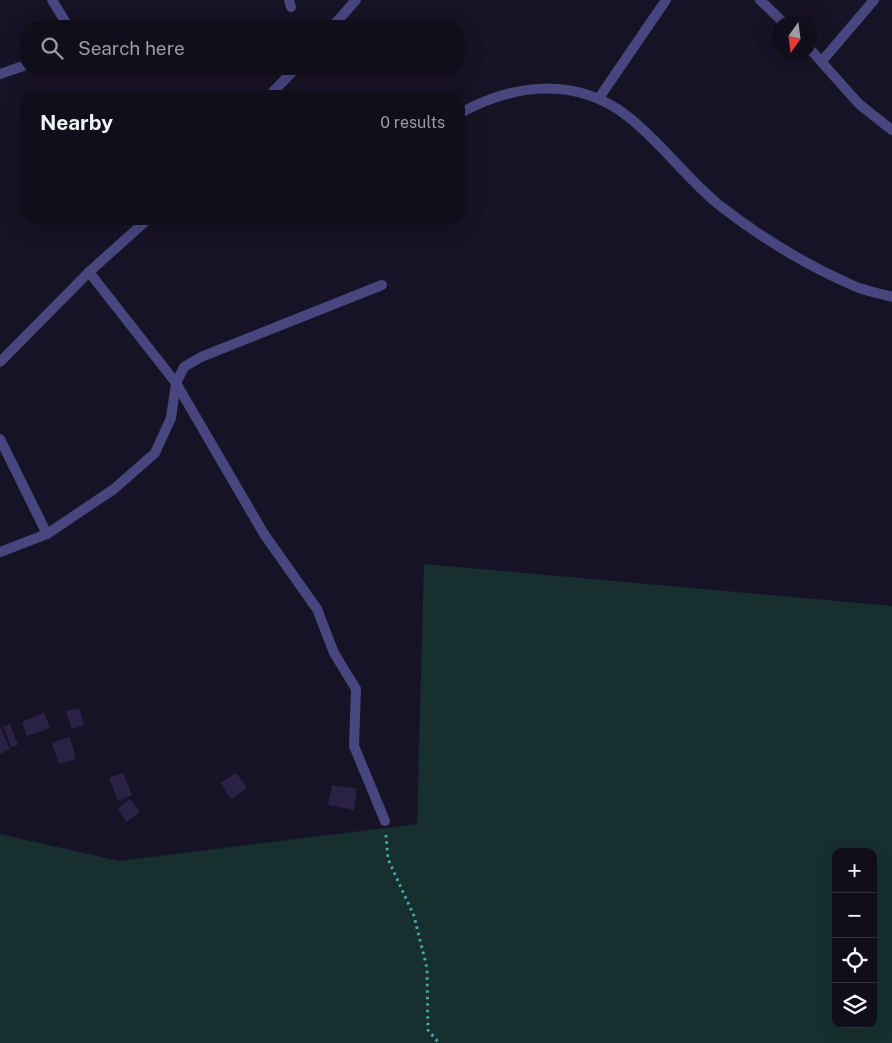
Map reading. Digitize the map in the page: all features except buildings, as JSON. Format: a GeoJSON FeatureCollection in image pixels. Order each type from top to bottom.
{"type":"FeatureCollection","features":[{"type":"Feature","properties":{"kind":"street"},"geometry":{"type":"LineString","coordinates":[[52,0],[64,20]]}},
{"type":"Feature","properties":{"kind":"street"},"geometry":{"type":"LineString","coordinates":[[338,20],[356,0]]}},
{"type":"Feature","properties":{"kind":"street"},"geometry":{"type":"LineString","coordinates":[[599,98],[666,0]]}},
{"type":"Feature","properties":{"kind":"street"},"geometry":{"type":"LineString","coordinates":[[760,0],[776,15]]}},
{"type":"Feature","properties":{"kind":"street"},"geometry":{"type":"LineString","coordinates":[[822,61],[874,0]]}},
{"type":"Feature","properties":{"kind":"street"},"geometry":{"type":"LineString","coordinates":[[817,56],[859,104],[892,130]]}},
{"type":"Feature","properties":{"kind":"street"},"geometry":{"type":"LineString","coordinates":[[0,74],[20,67]]}},
{"type":"Feature","properties":{"kind":"street"},"geometry":{"type":"LineString","coordinates":[[275,90],[289,75]]}},
{"type":"Feature","properties":{"kind":"street"},"geometry":{"type":"LineString","coordinates":[[465,111],[481,102],[517,90],[558,88],[599,98],[627,116],[718,204],[785,250],[853,286],[892,297]]}},
{"type":"Feature","properties":{"kind":"street"},"geometry":{"type":"LineString","coordinates":[[0,362],[89,272],[141,225]]}},
{"type":"Feature","properties":{"kind":"street"},"geometry":{"type":"LineString","coordinates":[[89,272],[176,384],[264,534],[317,610],[334,653],[356,689],[354,746],[385,821]]}},
{"type":"Feature","properties":{"kind":"street"},"geometry":{"type":"LineString","coordinates":[[0,552],[47,534],[114,489],[155,453],[171,418],[176,384],[184,367],[201,357],[382,285]]}},
{"type":"Feature","properties":{"kind":"street"},"geometry":{"type":"LineString","coordinates":[[0,439],[47,534]]}},
{"type":"Feature","properties":{"kind":"path"},"geometry":{"type":"LineString","coordinates":[[385,821],[388,859],[414,916],[427,968],[428,1030],[439,1043]]}},
{"type":"Feature","properties":{"kind":"green space"},"geometry":{"type":"Polygon","coordinates":[[[424,564],[892,606],[892,1043],[0,1043],[0,834],[119,861],[417,824],[424,564]]]}}]}
